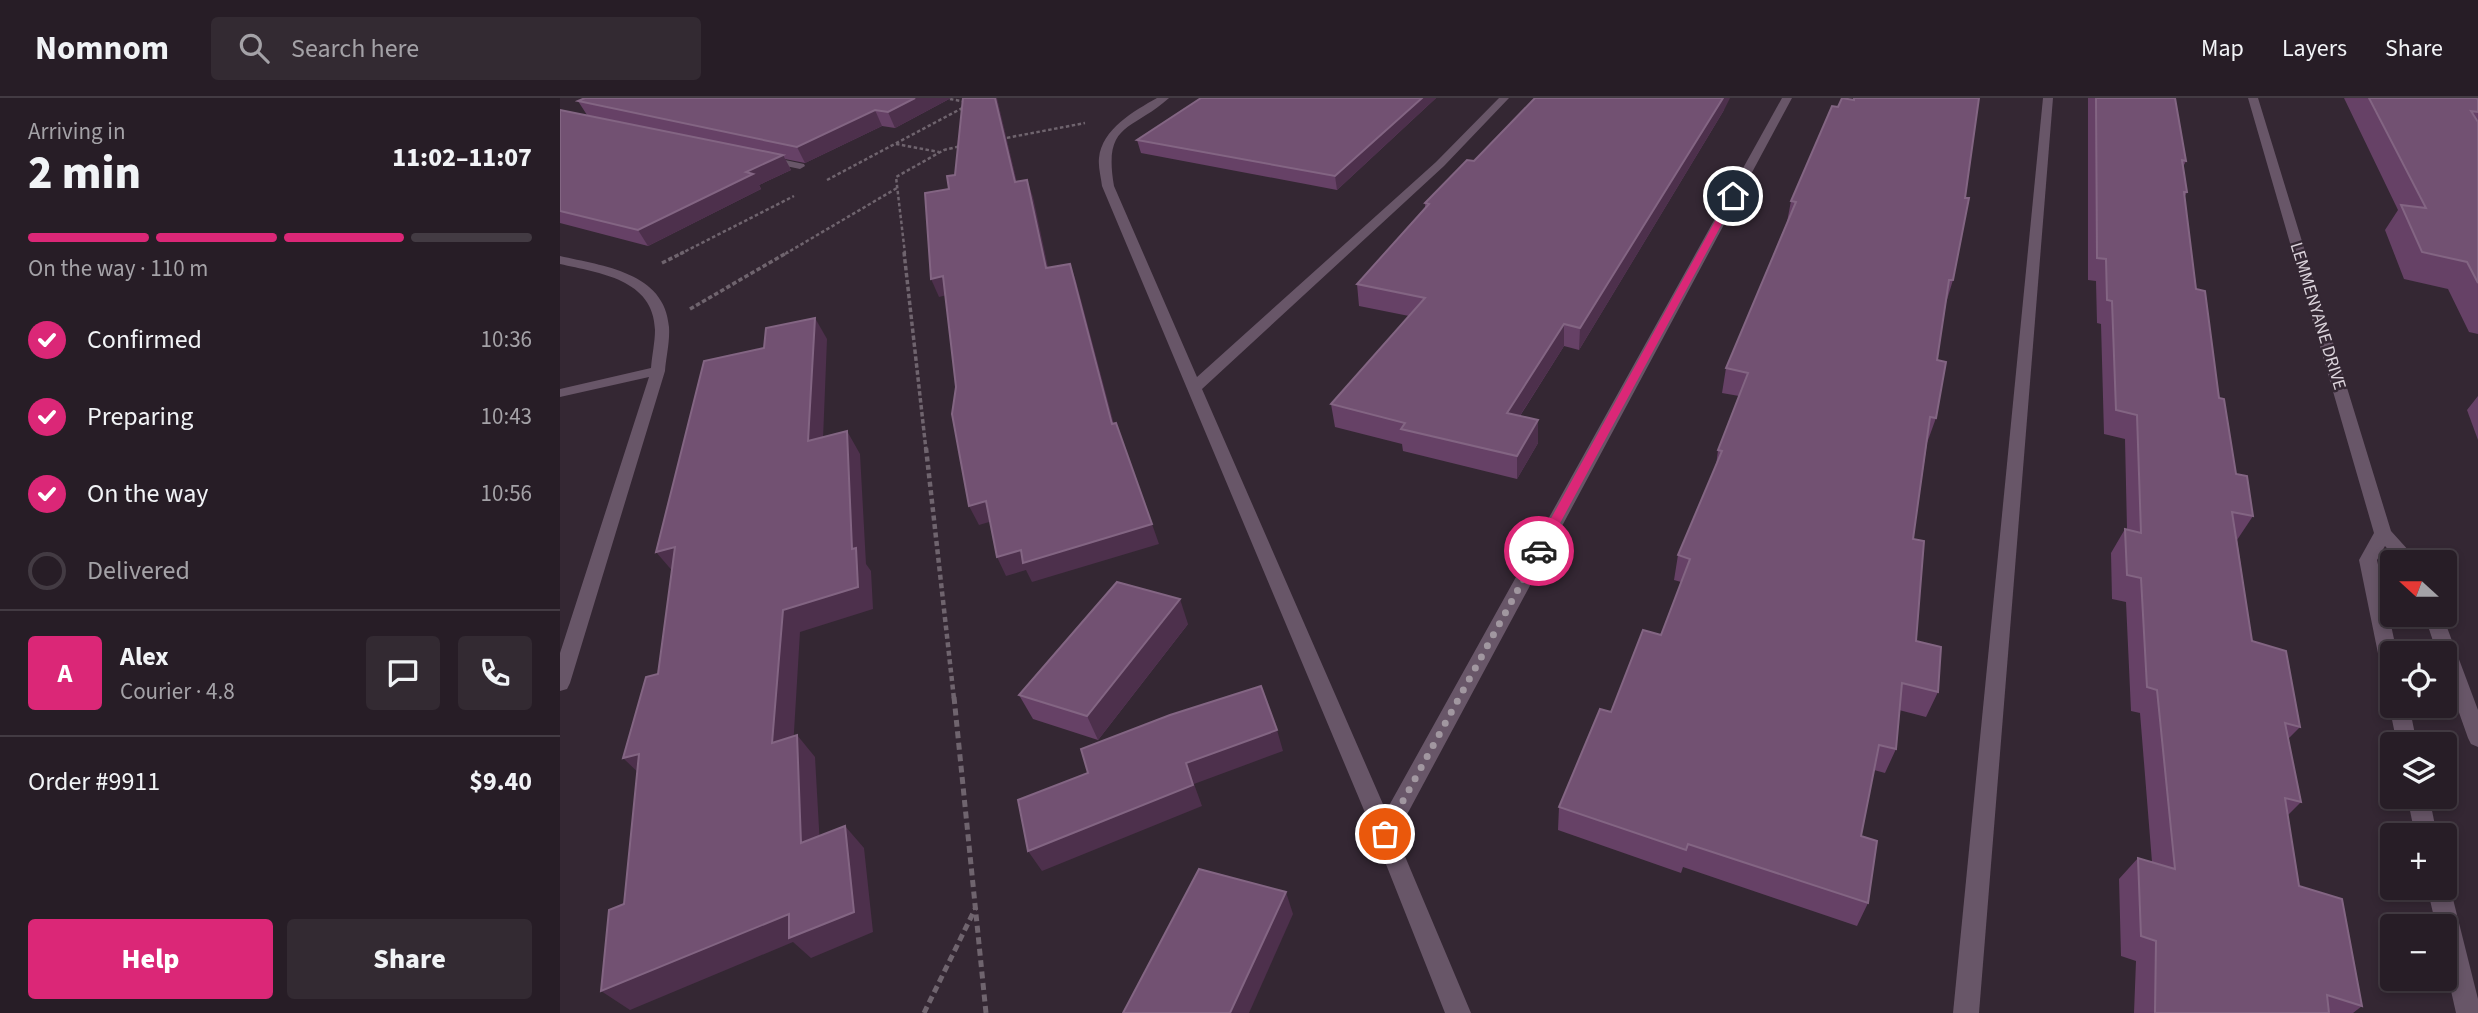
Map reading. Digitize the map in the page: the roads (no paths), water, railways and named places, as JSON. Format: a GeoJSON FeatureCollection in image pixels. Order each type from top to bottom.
{"type":"FeatureCollection","features":[{"type":"Feature","properties":{"kind":"street"},"geometry":{"type":"LineString","coordinates":[[1164,98],[1141,112],[1113,136],[1104,158],[1108,186],[1385,834],[1458,1013]]}},
{"type":"Feature","properties":{"kind":"street"},"geometry":{"type":"LineString","coordinates":[[1194,388],[1440,164],[1504,98]]}},
{"type":"Feature","properties":{"kind":"street"},"geometry":{"type":"LineString","coordinates":[[1385,834],[1787,98]]}},
{"type":"Feature","properties":{"kind":"street"},"geometry":{"type":"LineString","coordinates":[[1966,1013],[2049,98]]}},
{"type":"Feature","properties":{"kind":"street","name":"LEMMENYANE DRIVE"},"geometry":{"type":"LineString","coordinates":[[2253,98],[2383,533],[2399,550]]}},
{"type":"Feature","properties":{"kind":"street"},"geometry":{"type":"LineString","coordinates":[[760,157],[800,166]]}},
{"type":"Feature","properties":{"kind":"street"},"geometry":{"type":"LineString","coordinates":[[560,260],[633,278],[651,293],[662,325],[658,371],[560,683]]}},
{"type":"Feature","properties":{"kind":"street"},"geometry":{"type":"LineString","coordinates":[[560,393],[658,371]]}},
{"type":"Feature","properties":{"kind":"street"},"geometry":{"type":"LineString","coordinates":[[2383,533],[2368,560],[2385,641]]}},
{"type":"Feature","properties":{"kind":"street"},"geometry":{"type":"LineString","coordinates":[[2438,627],[2478,738]]}},
{"type":"Feature","properties":{"kind":"street"},"geometry":{"type":"LineString","coordinates":[[2441,900],[2469,1013]]}}]}
